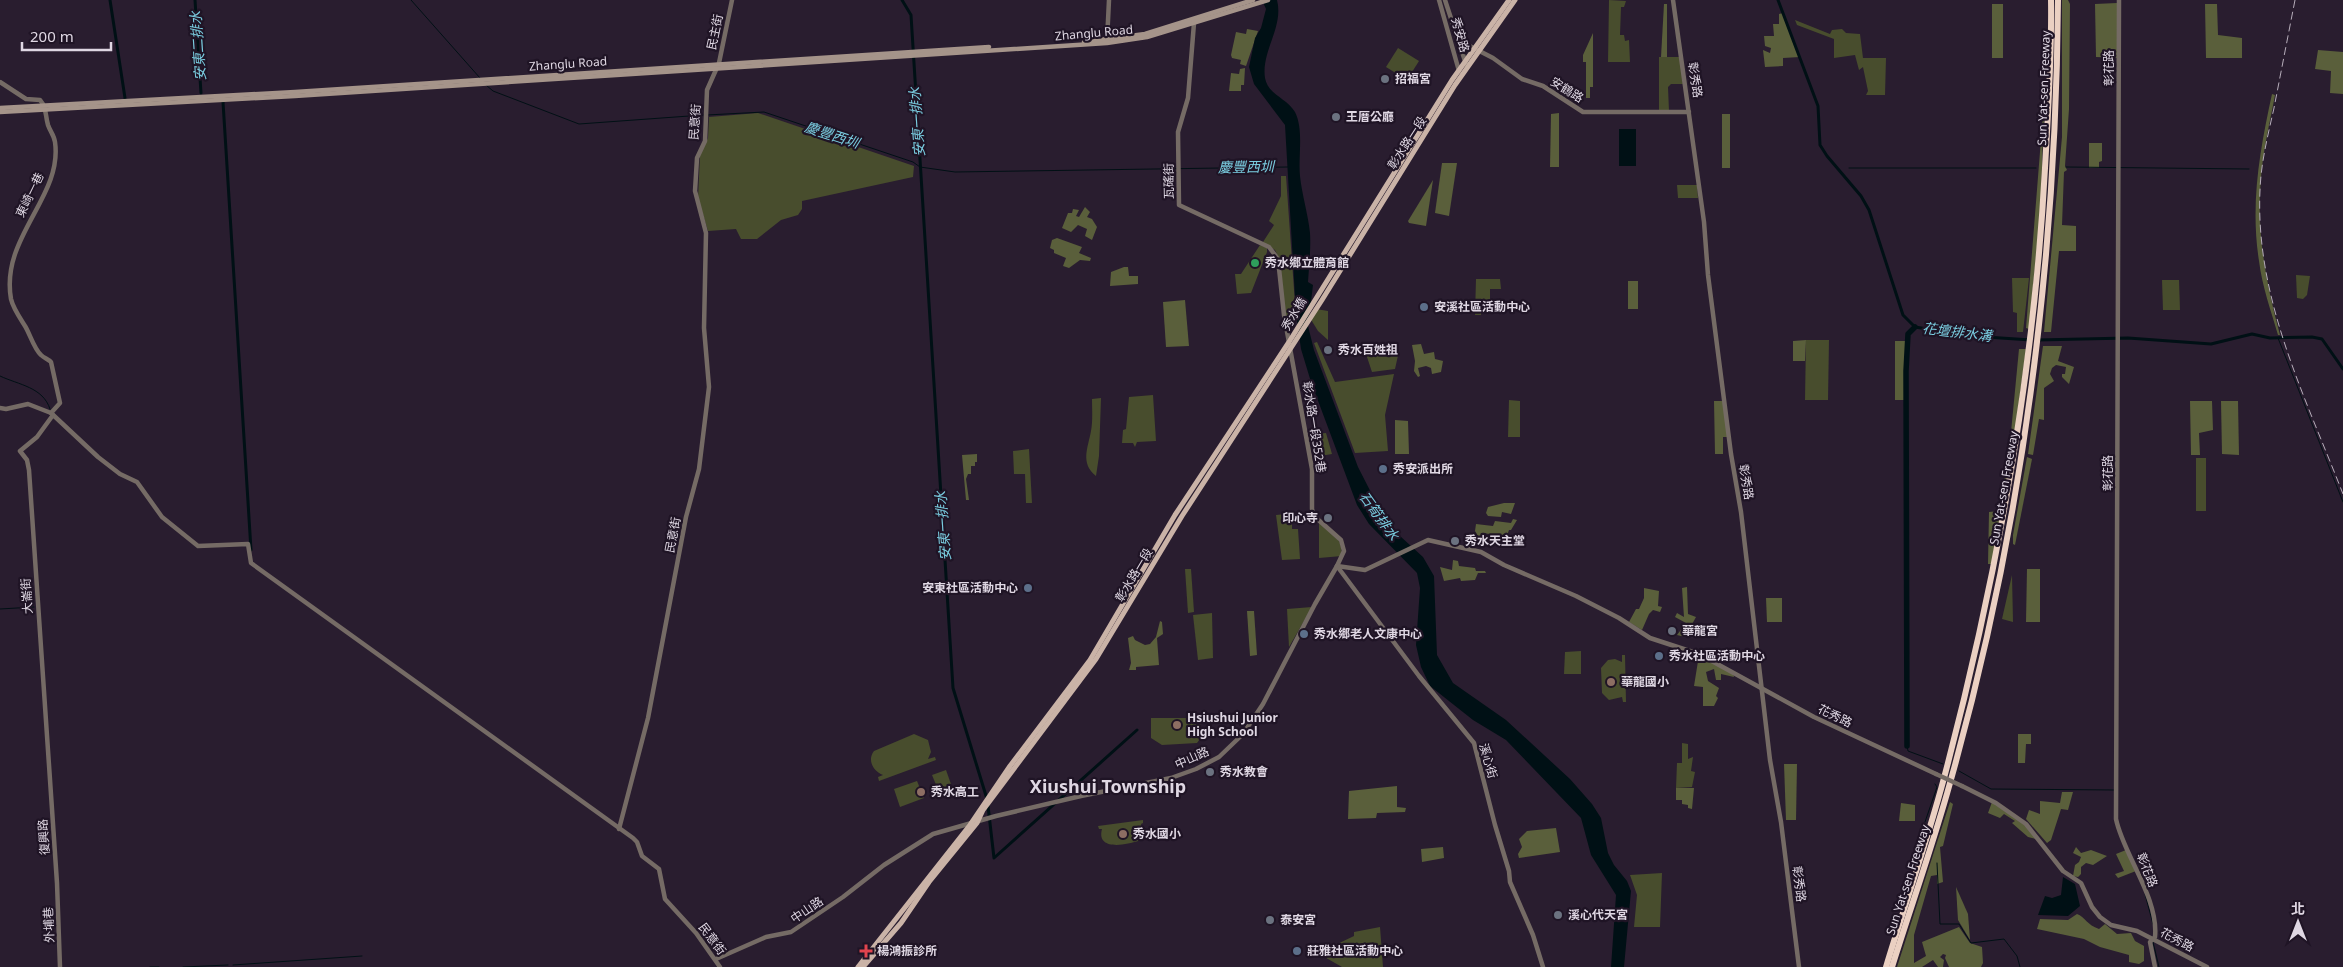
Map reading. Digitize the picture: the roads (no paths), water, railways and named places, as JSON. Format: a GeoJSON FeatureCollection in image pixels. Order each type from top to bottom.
{"type":"FeatureCollection","features":[{"type":"Feature","properties":{"kind":"highway","name":"Sun Yat-sen Freeway"},"geometry":{"type":"LineString","coordinates":[[1892,967],[1950,783],[1990,619],[2016,493],[2032,348],[2030,332],[2037,278],[2045,177],[2051,0]]}},
{"type":"Feature","properties":{"kind":"highway","name":"Sun Yat-sen Freeway"},"geometry":{"type":"LineString","coordinates":[[1886,967],[1941,789],[1972,668],[2010,483],[2032,348],[2038,332],[2054,151],[2058,0]]}},
{"type":"Feature","properties":{"kind":"main road","name":"Zhanglu Road"},"geometry":{"type":"LineString","coordinates":[[1146,35],[1253,0]]}},
{"type":"Feature","properties":{"kind":"main road","name":"Zhanglu Road"},"geometry":{"type":"LineString","coordinates":[[0,110],[1107,41],[1146,35],[1194,23],[1268,0]]}},
{"type":"Feature","properties":{"kind":"main road","name":"彰水路一段"},"geometry":{"type":"LineString","coordinates":[[1319,298],[1509,0]]}},
{"type":"Feature","properties":{"kind":"main road","name":"彰水路一段"},"geometry":{"type":"LineString","coordinates":[[1319,298],[1459,70],[1477,50],[1515,0]]}},
{"type":"Feature","properties":{"kind":"main road","name":"秀水橋"},"geometry":{"type":"LineString","coordinates":[[1290,345],[1319,298]]}},
{"type":"Feature","properties":{"kind":"main road","name":"秀水橋"},"geometry":{"type":"LineString","coordinates":[[1300,333],[1319,298]]}},
{"type":"Feature","properties":{"kind":"main road","name":"彰水路一段"},"geometry":{"type":"LineString","coordinates":[[927,880],[970,825],[1090,660],[1175,515],[1300,333]]}},
{"type":"Feature","properties":{"kind":"main road","name":"彰水路一段"},"geometry":{"type":"LineString","coordinates":[[927,880],[977,823],[983,807]]}},
{"type":"Feature","properties":{"kind":"main road"},"geometry":{"type":"LineString","coordinates":[[858,967],[927,880]]}},
{"type":"Feature","properties":{"kind":"main road"},"geometry":{"type":"LineString","coordinates":[[863,967],[901,923],[927,880]]}},
{"type":"Feature","properties":{"kind":"street","name":"民主街"},"geometry":{"type":"LineString","coordinates":[[718,66],[732,0]]}},
{"type":"Feature","properties":{"kind":"street"},"geometry":{"type":"LineString","coordinates":[[1107,41],[1110,0]]}},
{"type":"Feature","properties":{"kind":"street","name":"秀安路"},"geometry":{"type":"LineString","coordinates":[[1438,0],[1461,76]]}},
{"type":"Feature","properties":{"kind":"street","name":"秀安路"},"geometry":{"type":"LineString","coordinates":[[1446,0],[1467,68]]}},
{"type":"Feature","properties":{"kind":"street","name":"彰秀路"},"geometry":{"type":"LineString","coordinates":[[1673,0],[1704,222],[1708,276],[1763,688],[1770,760],[1781,822],[1799,967]]}},
{"type":"Feature","properties":{"kind":"street","name":"彰花路"},"geometry":{"type":"LineString","coordinates":[[2119,0],[2116,821],[2141,878],[2155,925],[2153,938],[2150,942],[2155,967]]}},
{"type":"Feature","properties":{"kind":"street"},"geometry":{"type":"LineString","coordinates":[[1194,23],[1201,16]]}},
{"type":"Feature","properties":{"kind":"street","name":"瓦磘街"},"geometry":{"type":"LineString","coordinates":[[1194,23],[1188,98],[1178,132],[1179,205],[1269,247],[1274,252],[1278,258],[1280,290],[1290,345]]}},
{"type":"Feature","properties":{"kind":"street","name":"安鶴路"},"geometry":{"type":"LineString","coordinates":[[1458,40],[1493,58],[1517,76],[1543,86],[1583,112],[1689,112]]}},
{"type":"Feature","properties":{"kind":"street","name":"民意街"},"geometry":{"type":"LineString","coordinates":[[718,66],[707,90],[705,141],[697,158],[695,191],[706,227],[707,244],[704,328],[709,387],[707,415],[699,469],[686,517],[661,660],[618,829],[637,842],[642,856],[659,869],[665,899],[716,959],[720,967]]}},
{"type":"Feature","properties":{"kind":"street"},"geometry":{"type":"LineString","coordinates":[[0,82],[26,99],[40,100],[45,107]]}},
{"type":"Feature","properties":{"kind":"street","name":"東崎一巷"},"geometry":{"type":"LineString","coordinates":[[21,234],[49,183],[56,157],[54,134],[47,123],[45,107]]}},
{"type":"Feature","properties":{"kind":"street","name":"大崙街"},"geometry":{"type":"LineString","coordinates":[[21,234],[15,245],[10,269],[11,300],[41,355],[51,362],[60,403],[37,437],[20,451],[27,460],[29,470],[50,790]]}},
{"type":"Feature","properties":{"kind":"street","name":"彰水路一段352巷"},"geometry":{"type":"LineString","coordinates":[[1290,345],[1312,469],[1312,509],[1314,516],[1338,536],[1343,544],[1344,551],[1338,566]]}},
{"type":"Feature","properties":{"kind":"street"},"geometry":{"type":"LineString","coordinates":[[0,408],[6,409],[28,404],[52,414],[98,457],[120,474],[137,482],[162,517],[198,546],[248,544],[251,563],[618,829]]}},
{"type":"Feature","properties":{"kind":"street","name":"花秀路"},"geometry":{"type":"LineString","coordinates":[[1338,566],[1365,570],[1428,540],[1482,552],[1504,565],[1576,596],[1619,618],[1650,638],[1699,654],[1814,717],[1996,803],[2026,824],[2063,871],[2081,883],[2092,907],[2100,917],[2111,925],[2137,930],[2207,967]]}},
{"type":"Feature","properties":{"kind":"street","name":"中山路"},"geometry":{"type":"LineString","coordinates":[[716,959],[766,937],[791,932],[924,838],[944,830],[970,825],[996,816],[1171,778],[1196,769],[1219,756],[1236,742],[1260,708],[1310,612],[1338,566]]}},
{"type":"Feature","properties":{"kind":"street","name":"溪心街"},"geometry":{"type":"LineString","coordinates":[[1338,566],[1419,676],[1474,743],[1509,871],[1510,882],[1533,935],[1543,967]]}},
{"type":"Feature","properties":{"kind":"street","name":"復興路"},"geometry":{"type":"LineString","coordinates":[[50,790],[57,883]]}},
{"type":"Feature","properties":{"kind":"street","name":"外埔巷"},"geometry":{"type":"LineString","coordinates":[[57,883],[60,967]]}},
{"type":"Feature","properties":{"kind":"water","name":"石筍排水"},"geometry":{"type":"Polygon","coordinates":[[[1262,0],[1277,0],[1278,10],[1278,20],[1266,58],[1265,78],[1270,89],[1292,107],[1298,119],[1300,176],[1310,233],[1308,282],[1313,285],[1308,326],[1314,350],[1358,467],[1382,514],[1400,536],[1423,557],[1434,576],[1437,655],[1453,683],[1506,720],[1570,779],[1592,804],[1601,818],[1608,853],[1614,865],[1627,881],[1631,891],[1624,967],[1611,967],[1616,895],[1591,855],[1581,818],[1506,740],[1473,720],[1430,686],[1421,667],[1416,645],[1420,588],[1417,573],[1369,524],[1357,505],[1311,382],[1301,349],[1296,314],[1285,125],[1254,84],[1249,67],[1255,38],[1261,28],[1266,9],[1262,0]]]}},
{"type":"Feature","properties":{"kind":"water"},"geometry":{"type":"Polygon","coordinates":[[[1619,129],[1636,129],[1636,166],[1619,166],[1619,129]]]}},
{"type":"Feature","properties":{"kind":"water"},"geometry":{"type":"Polygon","coordinates":[[[2063,877],[2075,884],[2080,906],[2068,916],[2038,915],[2045,896],[2052,898],[2061,895],[2063,877]]]}},
{"type":"Feature","properties":{"kind":"waterway"},"geometry":{"type":"LineString","coordinates":[[110,0],[125,98]]}},
{"type":"Feature","properties":{"kind":"waterway","name":"安東二排水"},"geometry":{"type":"LineString","coordinates":[[195,0],[201,93]]}},
{"type":"Feature","properties":{"kind":"waterway","name":"慶豐西圳"},"geometry":{"type":"LineString","coordinates":[[411,0],[480,78]]}},
{"type":"Feature","properties":{"kind":"waterway","name":"安東一排水"},"geometry":{"type":"LineString","coordinates":[[902,0],[911,15],[953,688],[987,799]]}},
{"type":"Feature","properties":{"kind":"waterway","name":"花壇排水溝"},"geometry":{"type":"LineString","coordinates":[[1778,0],[1818,106],[1820,145],[1861,196],[1869,210],[1903,315],[1915,327],[1971,336],[2031,340]]}},
{"type":"Feature","properties":{"kind":"waterway","name":"慶豐西圳"},"geometry":{"type":"LineString","coordinates":[[486,85],[493,91],[579,124],[703,115]]}},
{"type":"Feature","properties":{"kind":"waterway"},"geometry":{"type":"LineString","coordinates":[[223,102],[251,550]]}},
{"type":"Feature","properties":{"kind":"waterway","name":"慶豐西圳"},"geometry":{"type":"LineString","coordinates":[[707,115],[764,112],[913,162],[920,167],[955,172],[1288,167]]}},
{"type":"Feature","properties":{"kind":"waterway"},"geometry":{"type":"LineString","coordinates":[[2066,167],[2249,169]]}},
{"type":"Feature","properties":{"kind":"waterway"},"geometry":{"type":"LineString","coordinates":[[1849,168],[2036,168]]}},
{"type":"Feature","properties":{"kind":"waterway"},"geometry":{"type":"LineString","coordinates":[[1907,746],[1906,371],[1908,334],[1915,327]]}},
{"type":"Feature","properties":{"kind":"waterway","name":"花壇排水溝"},"geometry":{"type":"LineString","coordinates":[[2037,340],[2128,338],[2211,344],[2252,334],[2270,338],[2312,337],[2322,339],[2343,369]]}},
{"type":"Feature","properties":{"kind":"waterway"},"geometry":{"type":"LineString","coordinates":[[2278,338],[2343,502]]}},
{"type":"Feature","properties":{"kind":"waterway"},"geometry":{"type":"LineString","coordinates":[[0,376],[36,391],[47,402],[50,409]]}},
{"type":"Feature","properties":{"kind":"waterway"},"geometry":{"type":"LineString","coordinates":[[0,609],[34,607]]}},
{"type":"Feature","properties":{"kind":"waterway","name":"安東一排水"},"geometry":{"type":"LineString","coordinates":[[988,806],[994,858],[1137,730]]}},
{"type":"Feature","properties":{"kind":"waterway"},"geometry":{"type":"LineString","coordinates":[[1907,746],[1908,751],[1943,764]]}},
{"type":"Feature","properties":{"kind":"waterway"},"geometry":{"type":"LineString","coordinates":[[1959,771],[1991,789],[2115,790]]}},
{"type":"Feature","properties":{"kind":"waterway"},"geometry":{"type":"LineString","coordinates":[[1925,822],[1937,787],[1935,784]]}},
{"type":"Feature","properties":{"kind":"waterway"},"geometry":{"type":"LineString","coordinates":[[1937,863],[1940,924],[1959,924],[1971,943],[2004,939],[2017,956],[2020,967]]}},
{"type":"Feature","properties":{"kind":"waterway"},"geometry":{"type":"LineString","coordinates":[[2145,894],[2153,924]]}},
{"type":"Feature","properties":{"kind":"waterway"},"geometry":{"type":"LineString","coordinates":[[2153,942],[2159,967]]}},
{"type":"Feature","properties":{"kind":"waterway"},"geometry":{"type":"LineString","coordinates":[[233,965],[362,956]]}},
{"type":"Feature","properties":{"kind":"waterway"},"geometry":{"type":"LineString","coordinates":[[183,967],[228,965]]}},
{"type":"Feature","properties":{"kind":"waterway"},"geometry":{"type":"LineString","coordinates":[[150,967],[159,967]]}},
{"type":"Feature","properties":{"kind":"railway"},"geometry":{"type":"LineString","coordinates":[[2295,0],[2263,159],[2260,190],[2261,230],[2274,308],[2285,346],[2343,494]]}},
{"type":"Feature","properties":{"kind":"place","name":"招福宮"},"geometry":{"type":"Point","coordinates":[1385,79]}},
{"type":"Feature","properties":{"kind":"place","name":"王厝公廳"},"geometry":{"type":"Point","coordinates":[1336,117]}},
{"type":"Feature","properties":{"kind":"place","name":"秀水鄉立體育館"},"geometry":{"type":"Point","coordinates":[1255,263]}},
{"type":"Feature","properties":{"kind":"place","name":"安溪社區活動中心"},"geometry":{"type":"Point","coordinates":[1424,307]}},
{"type":"Feature","properties":{"kind":"place","name":"秀水百姓祖"},"geometry":{"type":"Point","coordinates":[1328,350]}},
{"type":"Feature","properties":{"kind":"place","name":"秀安派出所"},"geometry":{"type":"Point","coordinates":[1383,469]}},
{"type":"Feature","properties":{"kind":"place","name":"印心寺"},"geometry":{"type":"Point","coordinates":[1328,518]}},
{"type":"Feature","properties":{"kind":"place","name":"秀水天主堂"},"geometry":{"type":"Point","coordinates":[1455,541]}},
{"type":"Feature","properties":{"kind":"place","name":"安東社區活動中心"},"geometry":{"type":"Point","coordinates":[1028,588]}},
{"type":"Feature","properties":{"kind":"place","name":"華龍宮"},"geometry":{"type":"Point","coordinates":[1672,631]}},
{"type":"Feature","properties":{"kind":"place","name":"秀水鄉老人文康中心"},"geometry":{"type":"Point","coordinates":[1304,634]}},
{"type":"Feature","properties":{"kind":"place","name":"秀水社區活動中心"},"geometry":{"type":"Point","coordinates":[1659,656]}},
{"type":"Feature","properties":{"kind":"place","name":"華龍國小"},"geometry":{"type":"Point","coordinates":[1611,682]}},
{"type":"Feature","properties":{"kind":"place","name":"Hsiushui Junior High School"},"geometry":{"type":"Point","coordinates":[1177,725]}},
{"type":"Feature","properties":{"kind":"place","name":"秀水教會"},"geometry":{"type":"Point","coordinates":[1210,772]}},
{"type":"Feature","properties":{"kind":"place","name":"秀水高工"},"geometry":{"type":"Point","coordinates":[921,792]}},
{"type":"Feature","properties":{"kind":"place","name":"秀水國小"},"geometry":{"type":"Point","coordinates":[1123,834]}},
{"type":"Feature","properties":{"kind":"place","name":"溪心代天宮"},"geometry":{"type":"Point","coordinates":[1558,915]}},
{"type":"Feature","properties":{"kind":"place","name":"泰安宮"},"geometry":{"type":"Point","coordinates":[1270,920]}},
{"type":"Feature","properties":{"kind":"place","name":"楊鴻振診所"},"geometry":{"type":"Point","coordinates":[866,951]}},
{"type":"Feature","properties":{"kind":"place","name":"莊雅社區活動中心"},"geometry":{"type":"Point","coordinates":[1297,951]}},
{"type":"Feature","properties":{"kind":"district","name":"Xiushui Township"},"geometry":{"type":"Point","coordinates":[1108,787]}}]}
